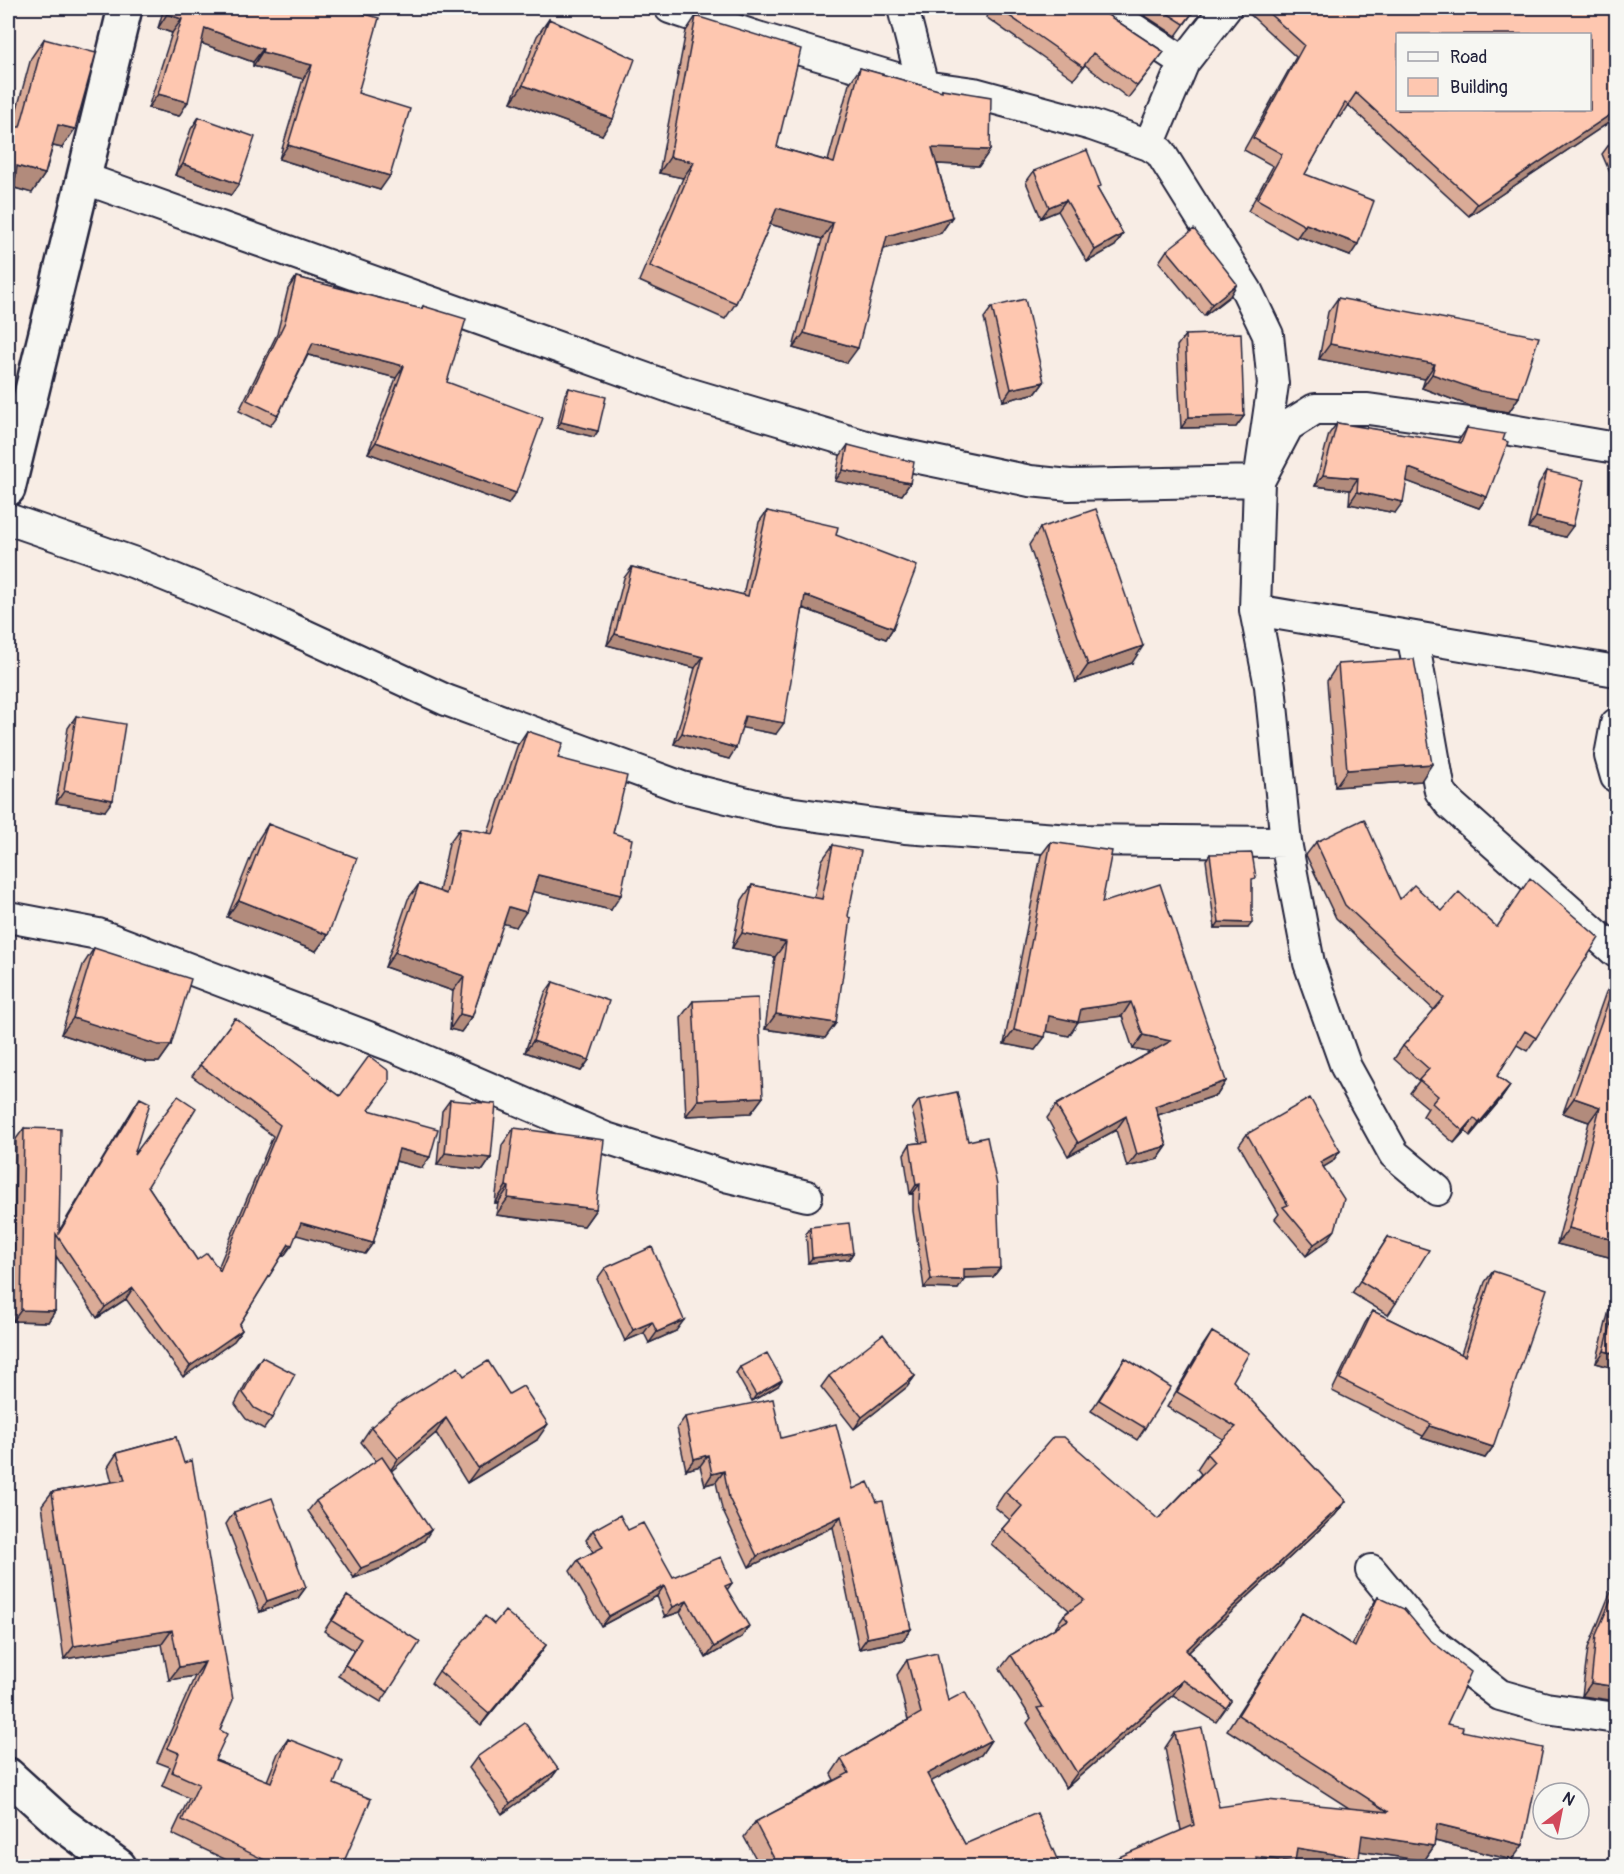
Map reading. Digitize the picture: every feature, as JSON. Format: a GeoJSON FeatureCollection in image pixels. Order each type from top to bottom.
{"type":"FeatureCollection","features":[{"type":"Feature","properties":{"kind":"street"},"geometry":{"type":"LineString","coordinates":[[8,489],[125,8]]}},
{"type":"Feature","properties":{"kind":"street"},"geometry":{"type":"LineString","coordinates":[[670,8],[754,36],[923,86],[974,93],[1092,125],[1149,145],[1160,152],[1241,281],[1268,335],[1273,384],[1259,481],[1255,610],[1270,686],[1286,842],[1310,963],[1346,1067],[1394,1154],[1437,1190]]}},
{"type":"Feature","properties":{"kind":"street"},"geometry":{"type":"LineString","coordinates":[[903,8],[923,86]]}},
{"type":"Feature","properties":{"kind":"street"},"geometry":{"type":"LineString","coordinates":[[1102,8],[1184,63]]}},
{"type":"Feature","properties":{"kind":"street"},"geometry":{"type":"LineString","coordinates":[[1149,145],[1184,63],[1226,8]]}},
{"type":"Feature","properties":{"kind":"street"},"geometry":{"type":"LineString","coordinates":[[83,178],[681,391],[876,449],[1030,481],[1070,485],[1259,481]]}},
{"type":"Feature","properties":{"kind":"street"},"geometry":{"type":"LineString","coordinates":[[1259,481],[1288,426],[1315,409],[1368,409],[1477,424],[1617,448]]}},
{"type":"Feature","properties":{"kind":"street"},"geometry":{"type":"LineString","coordinates":[[8,519],[135,563],[255,612],[446,700],[682,787],[780,811],[905,828],[1083,841],[1286,842]]}},
{"type":"Feature","properties":{"kind":"street"},"geometry":{"type":"LineString","coordinates":[[1255,610],[1413,639],[1617,671]]}},
{"type":"Feature","properties":{"kind":"street"},"geometry":{"type":"LineString","coordinates":[[1413,639],[1440,791],[1450,804],[1617,952]]}},
{"type":"Feature","properties":{"kind":"street"},"geometry":{"type":"LineString","coordinates":[[1617,724],[1610,756],[1617,777]]}},
{"type":"Feature","properties":{"kind":"street"},"geometry":{"type":"LineString","coordinates":[[8,917],[98,934],[393,1046],[606,1138],[729,1177],[807,1197]]}},
{"type":"Feature","properties":{"kind":"street"},"geometry":{"type":"LineString","coordinates":[[1371,1570],[1429,1640],[1500,1695],[1546,1708],[1617,1718]]}},
{"type":"Feature","properties":{"kind":"street"},"geometry":{"type":"LineString","coordinates":[[8,1777],[21,1785],[62,1824],[119,1866]]}},
{"type":"Feature","properties":{"kind":"building"},"geometry":{"type":"Polygon","coordinates":[[[169,8],[344,8],[379,18],[358,93],[410,109],[390,176],[288,145],[312,65],[262,52],[263,49],[205,28],[188,102],[158,94],[182,19],[167,14],[169,8]]]}},
{"type":"Feature","properties":{"kind":"building"},"geometry":{"type":"Polygon","coordinates":[[[998,8],[1099,8],[1164,52],[1137,86],[1093,53],[1083,67],[998,8]]]}},
{"type":"Feature","properties":{"kind":"building"},"geometry":{"type":"Polygon","coordinates":[[[1159,8],[1196,8],[1184,24],[1159,8]]]}},
{"type":"Feature","properties":{"kind":"building"},"geometry":{"type":"Polygon","coordinates":[[[1263,8],[1617,8],[1617,110],[1477,204],[1356,93],[1348,105],[1345,103],[1305,174],[1374,201],[1358,244],[1306,224],[1305,226],[1257,199],[1282,154],[1253,138],[1304,45],[1263,8]]]}},
{"type":"Feature","properties":{"kind":"building"},"geometry":{"type":"Polygon","coordinates":[[[696,16],[801,49],[777,147],[834,163],[860,68],[942,91],[942,89],[991,97],[990,150],[932,148],[952,217],[887,236],[858,348],[804,333],[833,223],[777,208],[736,303],[650,266],[694,162],[670,157],[696,16]]]}},
{"type":"Feature","properties":{"kind":"building"},"geometry":{"type":"Polygon","coordinates":[[[549,19],[635,59],[613,119],[523,85],[549,19]]]}},
{"type":"Feature","properties":{"kind":"building"},"geometry":{"type":"Polygon","coordinates":[[[44,39],[96,53],[75,129],[58,125],[45,174],[17,166],[8,238],[8,127],[20,127],[44,39]]]}},
{"type":"Feature","properties":{"kind":"building"},"geometry":{"type":"Polygon","coordinates":[[[199,117],[255,137],[239,184],[183,164],[199,117]]]}},
{"type":"Feature","properties":{"kind":"building"},"geometry":{"type":"Polygon","coordinates":[[[1087,150],[1101,186],[1097,188],[1123,234],[1095,250],[1066,200],[1049,207],[1034,171],[1087,150]]]}},
{"type":"Feature","properties":{"kind":"building"},"geometry":{"type":"Polygon","coordinates":[[[1194,229],[1237,284],[1212,304],[1167,250],[1194,229]]]}},
{"type":"Feature","properties":{"kind":"building"},"geometry":{"type":"Polygon","coordinates":[[[296,277],[422,309],[423,306],[466,319],[447,382],[543,418],[516,493],[376,442],[404,366],[313,343],[278,415],[247,400],[285,322],[296,277]]]}},
{"type":"Feature","properties":{"kind":"building"},"geometry":{"type":"Polygon","coordinates":[[[1338,298],[1539,337],[1519,397],[1480,391],[1432,374],[1435,364],[1330,344],[1338,298]]]}},
{"type":"Feature","properties":{"kind":"building"},"geometry":{"type":"Polygon","coordinates":[[[1025,299],[1044,382],[1011,389],[992,307],[1025,299]]]}},
{"type":"Feature","properties":{"kind":"building"},"geometry":{"type":"Polygon","coordinates":[[[1241,333],[1244,416],[1189,417],[1185,335],[1241,333]]]}},
{"type":"Feature","properties":{"kind":"building"},"geometry":{"type":"Polygon","coordinates":[[[569,388],[606,397],[598,431],[561,422],[569,388]]]}},
{"type":"Feature","properties":{"kind":"building"},"geometry":{"type":"Polygon","coordinates":[[[1337,423],[1461,443],[1467,428],[1505,434],[1503,440],[1508,442],[1487,497],[1409,468],[1403,502],[1357,492],[1358,478],[1323,475],[1337,423]]]}},
{"type":"Feature","properties":{"kind":"building"},"geometry":{"type":"Polygon","coordinates":[[[848,445],[914,462],[910,483],[843,470],[848,445]]]}},
{"type":"Feature","properties":{"kind":"building"},"geometry":{"type":"Polygon","coordinates":[[[1547,471],[1584,480],[1573,526],[1536,517],[1547,471]]]}},
{"type":"Feature","properties":{"kind":"building"},"geometry":{"type":"Polygon","coordinates":[[[1096,509],[1143,646],[1088,665],[1040,528],[1096,509]]]}},
{"type":"Feature","properties":{"kind":"building"},"geometry":{"type":"Polygon","coordinates":[[[767,511],[838,527],[836,535],[917,566],[893,628],[805,595],[784,723],[745,716],[736,748],[682,733],[703,657],[615,634],[632,567],[748,596],[767,511]]]}},
{"type":"Feature","properties":{"kind":"building"},"geometry":{"type":"Polygon","coordinates":[[[1414,659],[1432,764],[1347,770],[1338,664],[1414,659]]]}},
{"type":"Feature","properties":{"kind":"building"},"geometry":{"type":"Polygon","coordinates":[[[76,716],[125,724],[113,800],[64,791],[76,716]]]}},
{"type":"Feature","properties":{"kind":"building"},"geometry":{"type":"Polygon","coordinates":[[[527,731],[563,743],[558,758],[627,776],[613,833],[632,839],[621,895],[538,875],[526,912],[509,907],[472,1017],[460,1014],[464,976],[395,952],[419,884],[446,894],[460,828],[493,834],[527,731]]]}},
{"type":"Feature","properties":{"kind":"building"},"geometry":{"type":"Polygon","coordinates":[[[1364,819],[1400,899],[1414,885],[1442,911],[1459,892],[1497,927],[1530,878],[1599,938],[1536,1038],[1525,1031],[1497,1076],[1510,1086],[1479,1123],[1474,1118],[1463,1131],[1432,1103],[1438,1096],[1419,1080],[1429,1069],[1403,1046],[1444,998],[1345,905],[1316,842],[1364,819]]]}},
{"type":"Feature","properties":{"kind":"building"},"geometry":{"type":"Polygon","coordinates":[[[268,824],[357,858],[328,935],[239,900],[268,824]]]}},
{"type":"Feature","properties":{"kind":"building"},"geometry":{"type":"Polygon","coordinates":[[[1051,842],[1112,851],[1102,903],[1160,884],[1226,1081],[1155,1106],[1167,1146],[1137,1154],[1126,1116],[1078,1143],[1056,1105],[1171,1041],[1143,1035],[1131,1002],[1081,1009],[1078,1022],[1049,1016],[1045,1037],[1014,1030],[1051,842]]]}},
{"type":"Feature","properties":{"kind":"building"},"geometry":{"type":"Polygon","coordinates":[[[833,845],[861,851],[848,916],[851,918],[836,1023],[776,1014],[786,942],[742,933],[752,885],[822,899],[833,845]]]}},
{"type":"Feature","properties":{"kind":"building"},"geometry":{"type":"Polygon","coordinates":[[[1252,853],[1256,878],[1252,879],[1252,923],[1219,922],[1210,854],[1252,853]]]}},
{"type":"Feature","properties":{"kind":"building"},"geometry":{"type":"Polygon","coordinates":[[[94,948],[191,979],[171,1045],[158,1045],[73,1018],[94,948]]]}},
{"type":"Feature","properties":{"kind":"building"},"geometry":{"type":"Polygon","coordinates":[[[1617,978],[1617,1241],[1569,1228],[1600,1107],[1574,1098],[1617,978]]]}},
{"type":"Feature","properties":{"kind":"building"},"geometry":{"type":"Polygon","coordinates":[[[553,982],[609,1001],[589,1060],[533,1041],[553,982]]]}},
{"type":"Feature","properties":{"kind":"building"},"geometry":{"type":"Polygon","coordinates":[[[758,998],[763,1097],[698,1100],[693,1001],[758,998]]]}},
{"type":"Feature","properties":{"kind":"building"},"geometry":{"type":"Polygon","coordinates":[[[235,1018],[340,1096],[369,1056],[389,1071],[389,1082],[369,1110],[438,1129],[430,1157],[399,1149],[373,1243],[301,1223],[292,1245],[289,1244],[239,1325],[242,1330],[190,1366],[133,1288],[105,1307],[56,1234],[55,1311],[21,1310],[24,1128],[61,1129],[59,1233],[140,1098],[150,1103],[134,1155],[178,1096],[196,1108],[148,1186],[197,1260],[207,1253],[220,1271],[280,1125],[200,1065],[235,1018]]]}},
{"type":"Feature","properties":{"kind":"building"},"geometry":{"type":"Polygon","coordinates":[[[957,1092],[968,1141],[987,1137],[997,1185],[1000,1268],[964,1269],[964,1280],[931,1279],[919,1202],[920,1184],[916,1185],[910,1144],[928,1142],[919,1100],[957,1092]]]}},
{"type":"Feature","properties":{"kind":"building"},"geometry":{"type":"Polygon","coordinates":[[[1310,1098],[1340,1151],[1320,1162],[1344,1199],[1335,1230],[1314,1244],[1283,1207],[1288,1205],[1247,1134],[1310,1098]]]}},
{"type":"Feature","properties":{"kind":"building"},"geometry":{"type":"Polygon","coordinates":[[[450,1100],[496,1104],[491,1158],[445,1153],[450,1100]]]}},
{"type":"Feature","properties":{"kind":"building"},"geometry":{"type":"Polygon","coordinates":[[[514,1128],[604,1140],[596,1209],[508,1198],[509,1187],[506,1186],[514,1128]]]}},
{"type":"Feature","properties":{"kind":"building"},"geometry":{"type":"Polygon","coordinates":[[[849,1223],[853,1253],[812,1258],[810,1227],[849,1223]]]}},
{"type":"Feature","properties":{"kind":"building"},"geometry":{"type":"Polygon","coordinates":[[[1388,1237],[1429,1250],[1396,1303],[1360,1281],[1388,1237]]]}},
{"type":"Feature","properties":{"kind":"building"},"geometry":{"type":"Polygon","coordinates":[[[652,1247],[684,1320],[657,1332],[652,1322],[633,1330],[605,1268],[652,1247]]]}},
{"type":"Feature","properties":{"kind":"building"},"geometry":{"type":"Polygon","coordinates":[[[1493,1271],[1547,1289],[1493,1447],[1430,1426],[1431,1424],[1340,1379],[1373,1311],[1465,1356],[1493,1271]]]}},
{"type":"Feature","properties":{"kind":"building"},"geometry":{"type":"Polygon","coordinates":[[[1617,1301],[1617,1354],[1604,1351],[1617,1301]]]}},
{"type":"Feature","properties":{"kind":"building"},"geometry":{"type":"Polygon","coordinates":[[[1212,1332],[1249,1353],[1233,1381],[1346,1501],[1186,1650],[1231,1701],[1226,1708],[1183,1680],[1077,1773],[1037,1708],[1043,1707],[1011,1655],[1068,1620],[1064,1615],[1084,1600],[1002,1529],[1022,1506],[1005,1492],[1053,1437],[1064,1437],[1158,1519],[1214,1462],[1207,1454],[1236,1427],[1177,1392],[1212,1332]]]}},
{"type":"Feature","properties":{"kind":"building"},"geometry":{"type":"Polygon","coordinates":[[[883,1334],[915,1376],[862,1417],[829,1376],[883,1334]]]}},
{"type":"Feature","properties":{"kind":"building"},"geometry":{"type":"Polygon","coordinates":[[[767,1353],[782,1380],[756,1395],[740,1367],[767,1353]]]}},
{"type":"Feature","properties":{"kind":"building"},"geometry":{"type":"Polygon","coordinates":[[[262,1357],[295,1374],[272,1418],[254,1408],[243,1393],[262,1357]]]}},
{"type":"Feature","properties":{"kind":"building"},"geometry":{"type":"Polygon","coordinates":[[[1125,1358],[1171,1387],[1145,1428],[1099,1400],[1125,1358]]]}},
{"type":"Feature","properties":{"kind":"building"},"geometry":{"type":"Polygon","coordinates":[[[488,1361],[509,1394],[523,1386],[548,1424],[478,1468],[446,1418],[398,1459],[371,1427],[399,1403],[458,1367],[464,1376],[488,1361]]]}},
{"type":"Feature","properties":{"kind":"building"},"geometry":{"type":"Polygon","coordinates":[[[773,1399],[781,1438],[836,1424],[853,1489],[868,1482],[877,1502],[883,1501],[911,1629],[867,1638],[841,1516],[757,1556],[729,1498],[724,1471],[712,1474],[708,1455],[694,1459],[685,1417],[773,1399]]]}},
{"type":"Feature","properties":{"kind":"building"},"geometry":{"type":"Polygon","coordinates":[[[176,1437],[184,1463],[192,1460],[233,1700],[220,1730],[227,1734],[215,1760],[271,1782],[288,1739],[343,1761],[334,1784],[371,1799],[342,1866],[277,1866],[182,1820],[199,1784],[172,1772],[179,1753],[167,1748],[205,1662],[179,1667],[172,1630],[74,1646],[52,1492],[125,1480],[117,1453],[176,1437]]]}},
{"type":"Feature","properties":{"kind":"building"},"geometry":{"type":"Polygon","coordinates":[[[382,1457],[431,1530],[389,1557],[361,1568],[316,1501],[382,1457]]]}},
{"type":"Feature","properties":{"kind":"building"},"geometry":{"type":"Polygon","coordinates":[[[272,1498],[306,1587],[267,1601],[234,1512],[272,1498]]]}},
{"type":"Feature","properties":{"kind":"building"},"geometry":{"type":"Polygon","coordinates":[[[620,1515],[628,1530],[643,1523],[673,1577],[721,1557],[732,1583],[725,1586],[749,1626],[714,1647],[687,1601],[673,1607],[664,1586],[609,1616],[578,1560],[603,1547],[593,1530],[620,1515]]]}},
{"type":"Feature","properties":{"kind":"building"},"geometry":{"type":"Polygon","coordinates":[[[1617,1586],[1617,1687],[1591,1683],[1596,1635],[1617,1586]]]}},
{"type":"Feature","properties":{"kind":"building"},"geometry":{"type":"Polygon","coordinates":[[[347,1596],[420,1642],[388,1692],[345,1665],[361,1639],[332,1621],[347,1596]]]}},
{"type":"Feature","properties":{"kind":"building"},"geometry":{"type":"Polygon","coordinates":[[[1378,1597],[1404,1609],[1429,1639],[1471,1672],[1447,1724],[1463,1727],[1462,1731],[1543,1748],[1536,1781],[1531,1781],[1531,1806],[1523,1845],[1437,1824],[1434,1846],[1362,1835],[1359,1858],[1297,1848],[1295,1862],[1256,1857],[1257,1866],[1098,1866],[1194,1825],[1175,1733],[1202,1728],[1219,1807],[1267,1800],[1389,1812],[1238,1715],[1302,1613],[1355,1647],[1378,1597]]]}},
{"type":"Feature","properties":{"kind":"building"},"geometry":{"type":"Polygon","coordinates":[[[505,1611],[546,1645],[489,1714],[439,1671],[485,1616],[494,1624],[505,1611]]]}},
{"type":"Feature","properties":{"kind":"building"},"geometry":{"type":"Polygon","coordinates":[[[937,1653],[948,1701],[965,1692],[991,1740],[927,1774],[965,1844],[1037,1813],[1060,1866],[778,1866],[755,1822],[849,1773],[841,1759],[921,1713],[907,1660],[937,1653]]]}},
{"type":"Feature","properties":{"kind":"building"},"geometry":{"type":"Polygon","coordinates":[[[525,1723],[558,1769],[510,1803],[477,1757],[525,1723]]]}}]}
